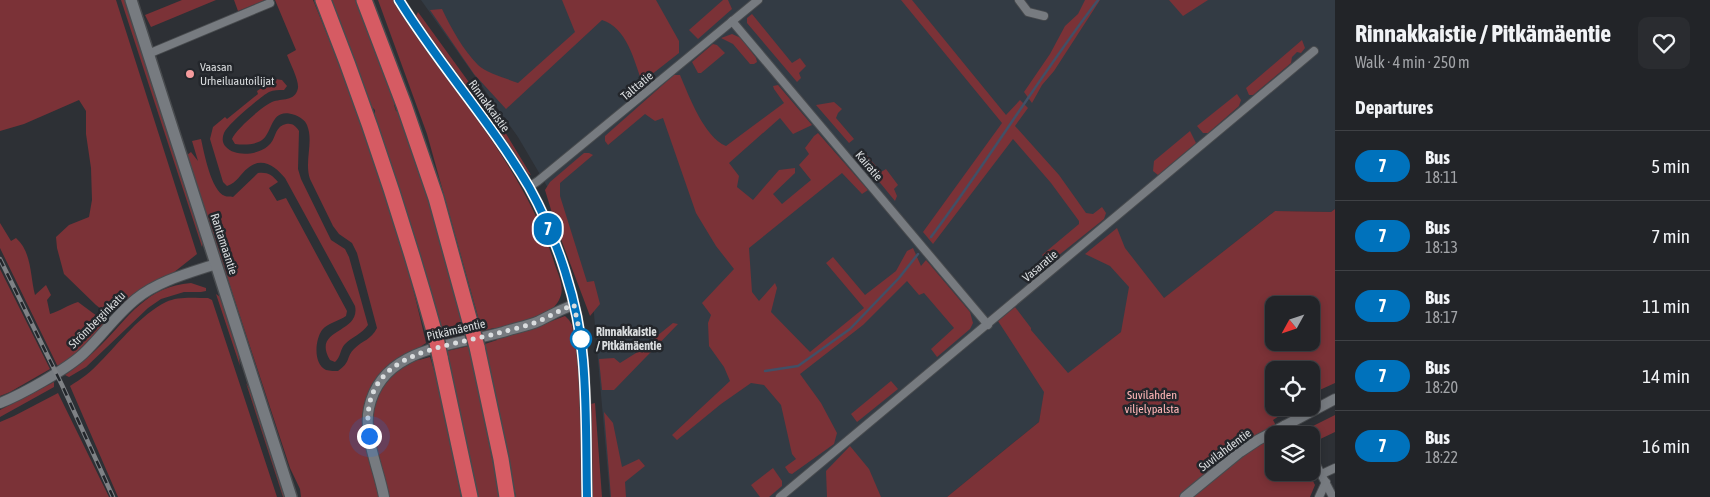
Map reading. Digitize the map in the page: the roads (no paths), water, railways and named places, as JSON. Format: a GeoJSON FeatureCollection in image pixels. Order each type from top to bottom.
{"type":"FeatureCollection","features":[{"type":"Feature","properties":{"kind":"highway"},"geometry":{"type":"LineString","coordinates":[[323,0],[356,83],[397,204],[436,338],[470,497]]}},
{"type":"Feature","properties":{"kind":"highway"},"geometry":{"type":"LineString","coordinates":[[364,0],[370,7],[436,198],[477,347],[501,459],[507,497]]}},
{"type":"Feature","properties":{"kind":"main road","name":"Rantamaantie"},"geometry":{"type":"LineString","coordinates":[[131,0],[291,497]]}},
{"type":"Feature","properties":{"kind":"street","name":"Rinnakkaistie"},"geometry":{"type":"LineString","coordinates":[[399,0],[502,146],[529,188],[540,208],[556,247],[574,305],[583,360],[587,497]]}},
{"type":"Feature","properties":{"kind":"street","name":"Talttatie"},"geometry":{"type":"LineString","coordinates":[[529,188],[758,0]]}},
{"type":"Feature","properties":{"kind":"street"},"geometry":{"type":"LineString","coordinates":[[1019,0],[1028,12],[1044,16]]}},
{"type":"Feature","properties":{"kind":"street"},"geometry":{"type":"LineString","coordinates":[[148,54],[270,3]]}},
{"type":"Feature","properties":{"kind":"street","name":"Kairatie"},"geometry":{"type":"LineString","coordinates":[[732,21],[988,325]]}},
{"type":"Feature","properties":{"kind":"street","name":"Vasaratie"},"geometry":{"type":"LineString","coordinates":[[780,497],[1314,51]]}},
{"type":"Feature","properties":{"kind":"street","name":"Strömberginkatu"},"geometry":{"type":"LineString","coordinates":[[0,402],[56,373],[81,356],[135,299],[147,291],[216,264]]}},
{"type":"Feature","properties":{"kind":"street","name":"Pitkämäentie"},"geometry":{"type":"LineString","coordinates":[[384,497],[367,422],[374,391],[384,376],[403,360],[424,351],[527,325],[574,305]]}},
{"type":"Feature","properties":{"kind":"street","name":"Suvilahdentie"},"geometry":{"type":"LineString","coordinates":[[1185,497],[1240,452],[1284,425],[1335,399]]}},
{"type":"Feature","properties":{"kind":"street"},"geometry":{"type":"LineString","coordinates":[[1322,474],[1335,468]]}},
{"type":"Feature","properties":{"kind":"street"},"geometry":{"type":"LineString","coordinates":[[1320,471],[1333,497]]}},
{"type":"Feature","properties":{"kind":"street"},"geometry":{"type":"LineString","coordinates":[[1319,497],[1326,482]]}},
{"type":"Feature","properties":{"kind":"waterway"},"geometry":{"type":"LineString","coordinates":[[931,237],[1098,0]]}},
{"type":"Feature","properties":{"kind":"waterway"},"geometry":{"type":"LineString","coordinates":[[765,371],[798,366],[850,329],[899,278],[918,254]]}},
{"type":"Feature","properties":{"kind":"railway"},"geometry":{"type":"LineString","coordinates":[[0,259],[62,385],[113,497]]}},
{"type":"Feature","properties":{"kind":"place","name":"Vaasan Urheiluautoilijat"},"geometry":{"type":"Point","coordinates":[190,74]}},
{"type":"Feature","properties":{"kind":"place","name":"Rinnakkaistie / Pitkämäentie"},"geometry":{"type":"Point","coordinates":[581,339]}},
{"type":"Feature","properties":{"kind":"park label","name":"Suvilahden viljelypalsta"},"geometry":{"type":"Point","coordinates":[1152,402]}}]}
